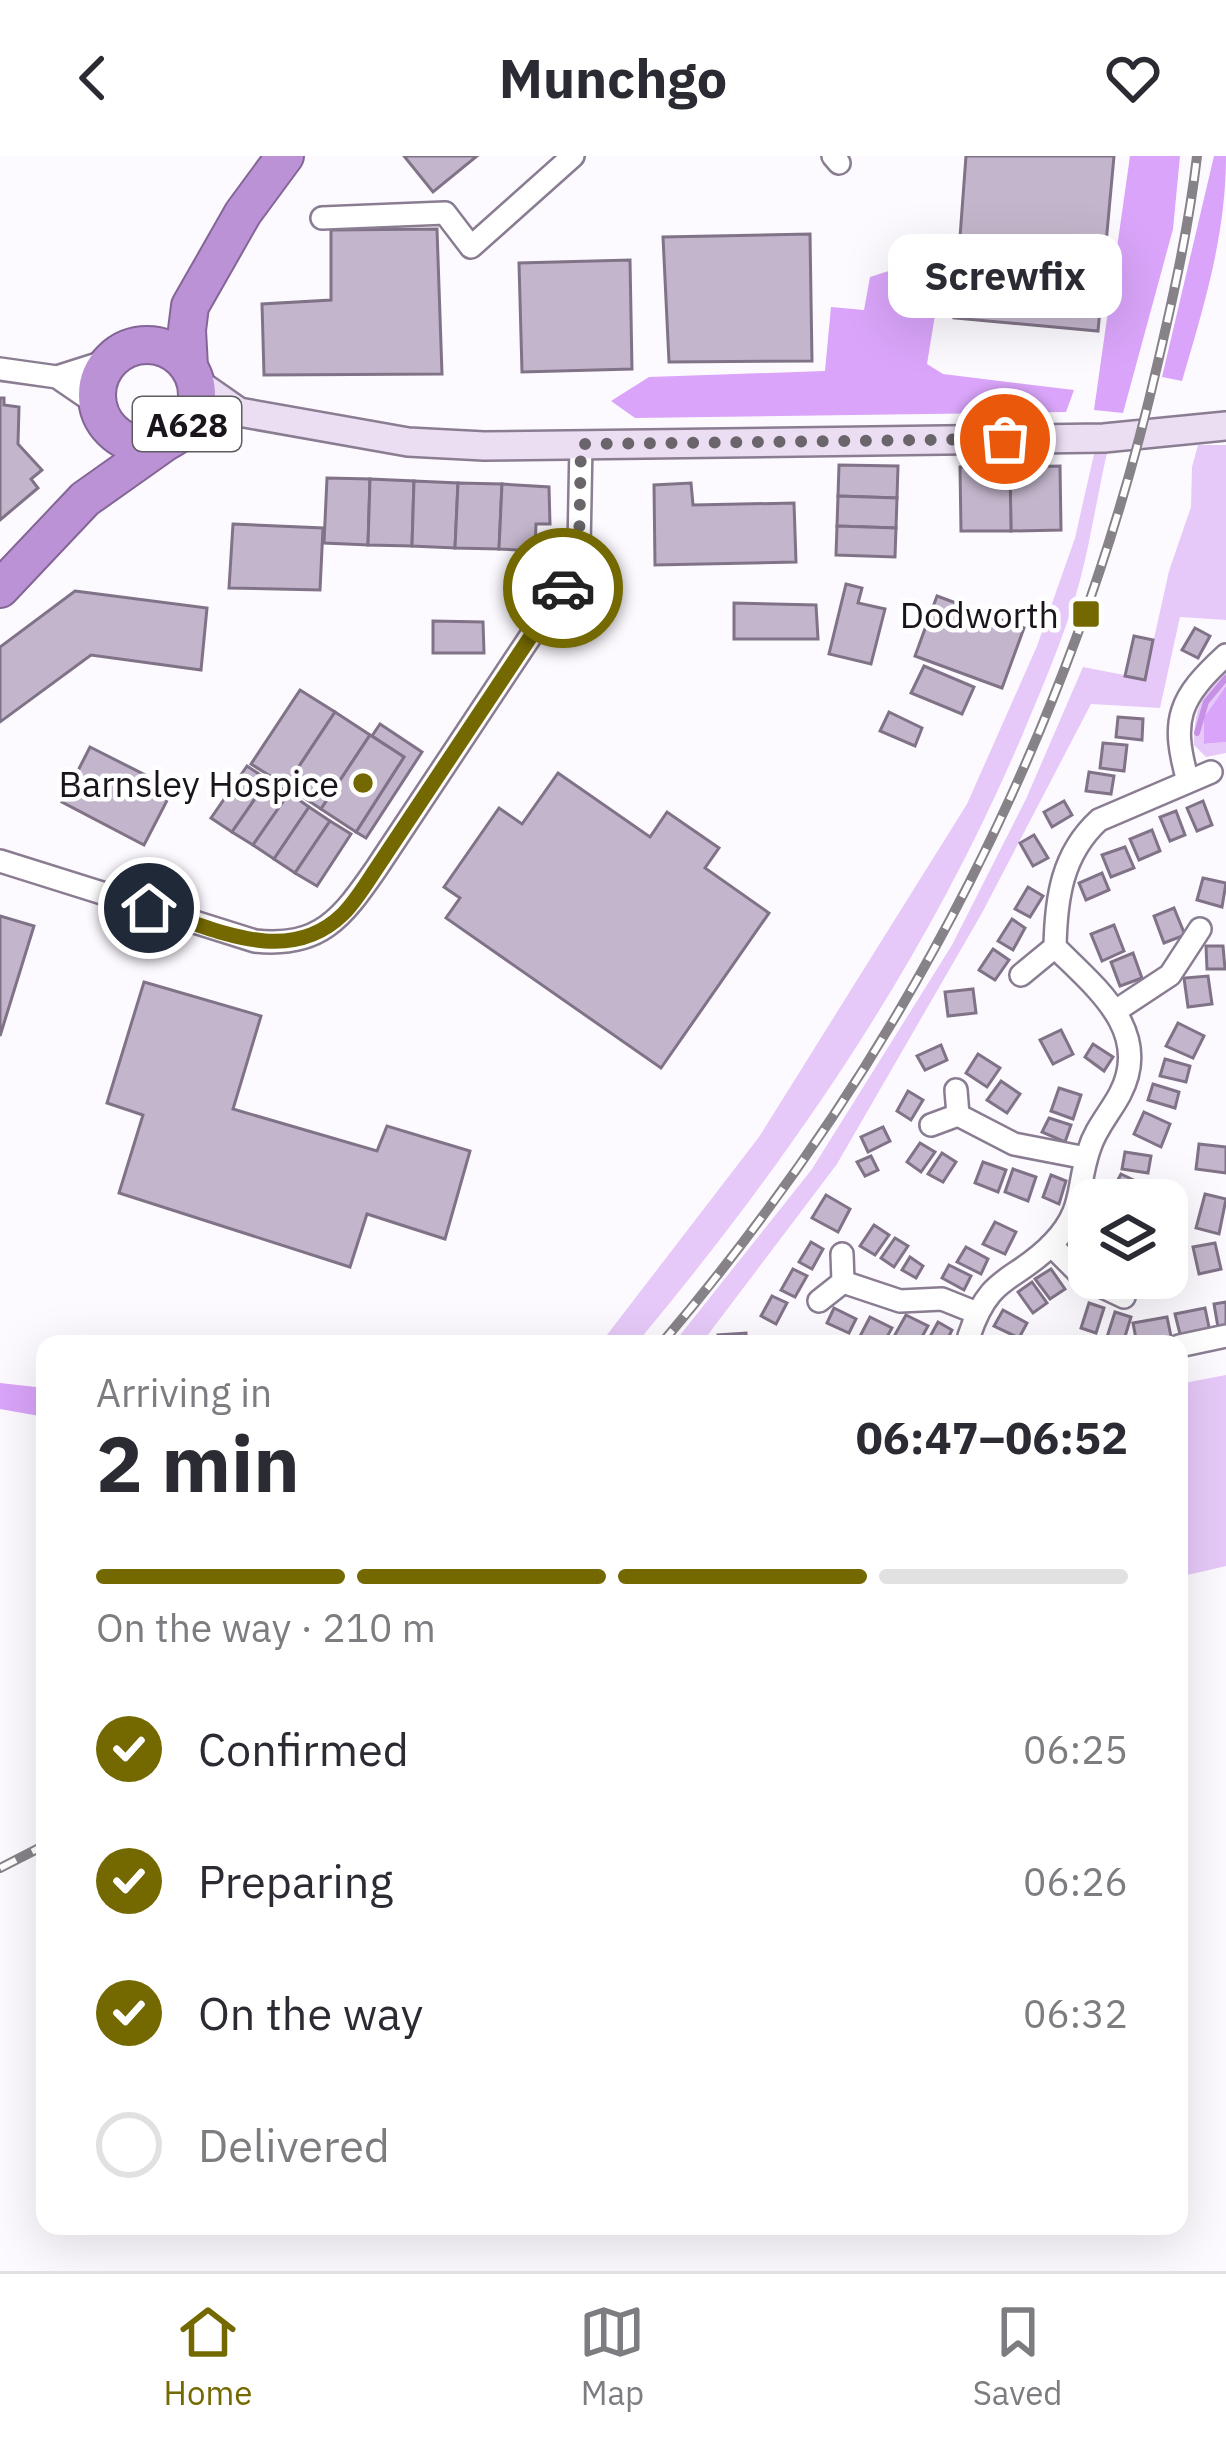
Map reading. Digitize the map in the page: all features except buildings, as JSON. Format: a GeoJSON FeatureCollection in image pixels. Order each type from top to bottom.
{"type":"FeatureCollection","features":[{"type":"Feature","properties":{"kind":"highway","name":"A628"},"geometry":{"type":"LineString","coordinates":[[0,590],[85,499],[174,436],[195,410],[187,330],[190,306],[243,213],[285,156]]}},
{"type":"Feature","properties":{"kind":"highway","name":"A628"},"geometry":{"type":"LineString","coordinates":[[85,499],[102,443],[99,379],[130,348],[190,306]]}},
{"type":"Feature","properties":{"kind":"highway","name":"A628"},"geometry":{"type":"LineString","coordinates":[[130,348],[164,347],[192,375]]}},
{"type":"Feature","properties":{"kind":"highway","name":"A628"},"geometry":{"type":"LineString","coordinates":[[99,410],[112,431],[126,441],[148,445],[174,436]]}},
{"type":"Feature","properties":{"kind":"main road"},"geometry":{"type":"LineString","coordinates":[[192,375],[239,412],[408,442],[484,446],[1103,438],[1226,426]]}},
{"type":"Feature","properties":{"kind":"main road"},"geometry":{"type":"LineString","coordinates":[[174,436],[239,412]]}},
{"type":"Feature","properties":{"kind":"street"},"geometry":{"type":"LineString","coordinates":[[322,218],[445,213],[471,247],[573,156]]}},
{"type":"Feature","properties":{"kind":"street"},"geometry":{"type":"LineString","coordinates":[[0,369],[58,377],[130,348]]}},
{"type":"Feature","properties":{"kind":"street"},"geometry":{"type":"LineString","coordinates":[[58,377],[99,410]]}},
{"type":"Feature","properties":{"kind":"street"},"geometry":{"type":"LineString","coordinates":[[0,861],[255,941],[296,941],[330,926],[347,911],[571,577],[579,548],[581,444]]}},
{"type":"Feature","properties":{"kind":"street"},"geometry":{"type":"LineString","coordinates":[[1188,781],[1177,727],[1182,708],[1192,689],[1226,656]]}},
{"type":"Feature","properties":{"kind":"street"},"geometry":{"type":"LineString","coordinates":[[1021,975],[1055,947],[1064,870],[1086,832],[1100,820],[1211,772]]}},
{"type":"Feature","properties":{"kind":"street"},"geometry":{"type":"LineString","coordinates":[[1117,1010],[1170,975],[1200,929]]}},
{"type":"Feature","properties":{"kind":"street"},"geometry":{"type":"LineString","coordinates":[[969,1335],[976,1313],[997,1284],[1051,1245],[1082,1196],[1086,1158],[1122,1091],[1128,1070],[1128,1046],[1117,1010],[1055,947]]}},
{"type":"Feature","properties":{"kind":"street"},"geometry":{"type":"LineString","coordinates":[[956,1090],[958,1115]]}},
{"type":"Feature","properties":{"kind":"street"},"geometry":{"type":"LineString","coordinates":[[931,1125],[958,1115],[1014,1144],[1086,1158]]}},
{"type":"Feature","properties":{"kind":"street"},"geometry":{"type":"LineString","coordinates":[[1051,1245],[1068,1262]]}},
{"type":"Feature","properties":{"kind":"street"},"geometry":{"type":"LineString","coordinates":[[842,1254],[843,1282]]}},
{"type":"Feature","properties":{"kind":"street"},"geometry":{"type":"LineString","coordinates":[[843,1282],[900,1301],[941,1299],[976,1313]]}},
{"type":"Feature","properties":{"kind":"street"},"geometry":{"type":"LineString","coordinates":[[819,1301],[843,1282]]}},
{"type":"Feature","properties":{"kind":"street"},"geometry":{"type":"LineString","coordinates":[[1188,1344],[1226,1336]]}},
{"type":"Feature","properties":{"kind":"shaded area"},"geometry":{"type":"Polygon","coordinates":[[[1130,156],[1180,156],[1173,229],[1123,413],[1094,410],[1130,156]]]}},
{"type":"Feature","properties":{"kind":"shaded area"},"geometry":{"type":"Polygon","coordinates":[[[1214,156],[1226,156],[1222,214],[1206,298],[1182,381],[1162,377],[1214,156]]]}},
{"type":"Feature","properties":{"kind":"shaded area"},"geometry":{"type":"Polygon","coordinates":[[[907,265],[936,309],[927,364],[943,374],[1074,390],[1066,412],[635,418],[611,401],[649,377],[825,371],[831,307],[864,310],[870,277],[907,265]]]}},
{"type":"Feature","properties":{"kind":"shaded area"},"geometry":{"type":"Polygon","coordinates":[[[1198,445],[1226,445],[1226,620],[1180,617],[1160,708],[1091,704],[982,913],[837,1164],[708,1335],[680,1335],[812,1169],[952,945],[1026,799],[1083,667],[1145,679],[1169,571],[1191,507],[1198,445]]]}},
{"type":"Feature","properties":{"kind":"shaded area"},"geometry":{"type":"Polygon","coordinates":[[[1107,453],[1066,626],[1024,731],[945,896],[853,1052],[694,1273],[643,1335],[607,1335],[759,1137],[967,804],[1037,646],[1075,538],[1094,454],[1107,453]]]}},
{"type":"Feature","properties":{"kind":"shaded area"},"geometry":{"type":"Polygon","coordinates":[[[1226,672],[1226,686],[1204,717],[1205,744],[1226,742],[1226,753],[1206,757],[1194,745],[1197,713],[1226,672]]]}},
{"type":"Feature","properties":{"kind":"shaded area"},"geometry":{"type":"Polygon","coordinates":[[[1226,686],[1226,742],[1204,744],[1204,717],[1226,686]]]}},
{"type":"Feature","properties":{"kind":"shaded area"},"geometry":{"type":"Polygon","coordinates":[[[1226,1375],[1226,1566],[1188,1575],[1188,1382],[1226,1375]]]}},
{"type":"Feature","properties":{"kind":"shaded area"},"geometry":{"type":"Polygon","coordinates":[[[0,1383],[36,1387],[36,1415],[0,1409],[0,1383]]]}},
{"type":"Feature","properties":{"kind":"waterway"},"geometry":{"type":"LineString","coordinates":[[1197,733],[1206,702],[1226,678]]}},
{"type":"Feature","properties":{"kind":"railway"},"geometry":{"type":"LineString","coordinates":[[668,1335],[829,1122],[903,1004],[969,883],[1028,758],[1079,629],[1123,497],[1170,311],[1197,156]]}},
{"type":"Feature","properties":{"kind":"railway"},"geometry":{"type":"LineString","coordinates":[[0,1868],[36,1850]]}},
{"type":"Feature","properties":{"kind":"way so far"},"geometry":{"type":"LineString","coordinates":[[563,588],[579,548],[581,444],[1005,439]]}},
{"type":"Feature","properties":{"kind":"place","name":"Screwfix"},"geometry":{"type":"Point","coordinates":[1005,439]}},
{"type":"Feature","properties":{"kind":"place","name":"Dodworth"},"geometry":{"type":"Point","coordinates":[1086,614]}},
{"type":"Feature","properties":{"kind":"place","name":"Barnsley Hospice"},"geometry":{"type":"Point","coordinates":[363,783]}},
{"type":"Feature","properties":{"kind":"route"},"geometry":{"type":"LineString","coordinates":[[149,908],[255,941],[281,944],[330,926],[347,911],[376,869],[563,588]]}}]}
